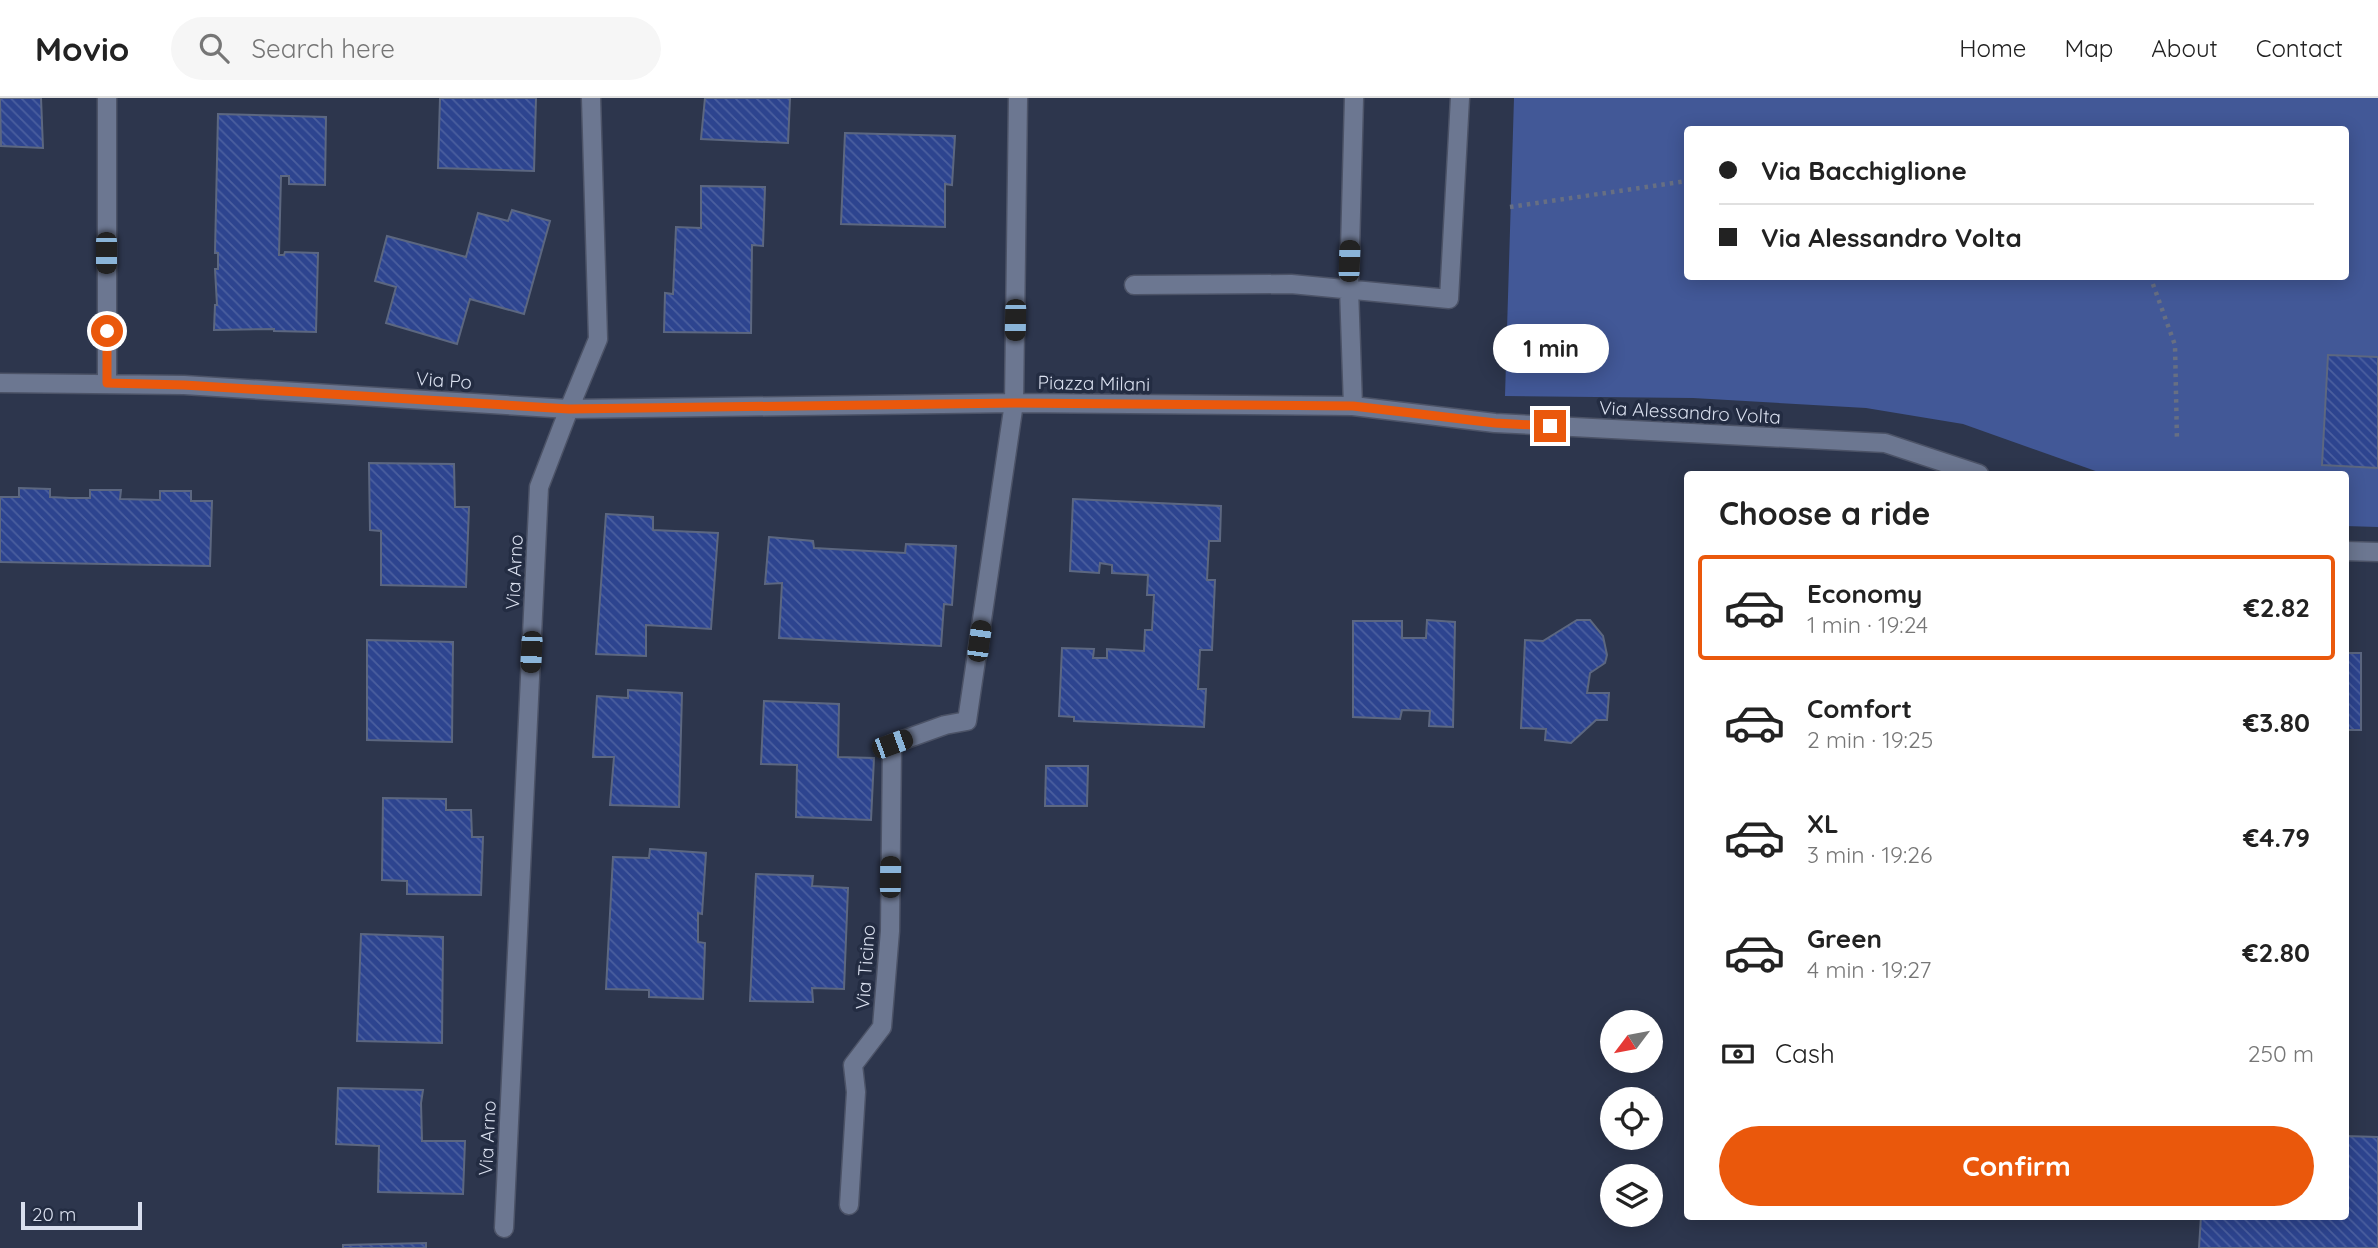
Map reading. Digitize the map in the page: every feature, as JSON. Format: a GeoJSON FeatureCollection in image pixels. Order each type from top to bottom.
{"type":"FeatureCollection","features":[{"type":"Feature","properties":{"kind":"street"},"geometry":{"type":"LineString","coordinates":[[107,98],[107,383]]}},
{"type":"Feature","properties":{"kind":"street"},"geometry":{"type":"LineString","coordinates":[[591,98],[598,339],[569,409],[1014,403]]}},
{"type":"Feature","properties":{"kind":"street","name":"Piazza Milani"},"geometry":{"type":"LineString","coordinates":[[1018,98],[1014,403],[1353,406]]}},
{"type":"Feature","properties":{"kind":"street"},"geometry":{"type":"LineString","coordinates":[[1353,98],[1349,288],[1353,406]]}},
{"type":"Feature","properties":{"kind":"street"},"geometry":{"type":"LineString","coordinates":[[1134,285],[1292,284],[1449,299],[1460,98]]}},
{"type":"Feature","properties":{"kind":"street","name":"Via Po"},"geometry":{"type":"LineString","coordinates":[[0,383],[184,385],[569,409]]}},
{"type":"Feature","properties":{"kind":"street","name":"Via Ticino"},"geometry":{"type":"LineString","coordinates":[[849,1205],[856,1092],[853,1065],[882,1027],[890,931],[892,744],[945,724],[967,721],[1014,403]]}},
{"type":"Feature","properties":{"kind":"street","name":"Via Alessandro Volta"},"geometry":{"type":"LineString","coordinates":[[1353,406],[1495,423],[1885,443],[1970,471]]}},
{"type":"Feature","properties":{"kind":"street","name":"Via Arno"},"geometry":{"type":"LineString","coordinates":[[504,1228],[539,487],[569,409]]}},
{"type":"Feature","properties":{"kind":"street"},"geometry":{"type":"LineString","coordinates":[[2349,551],[2378,552]]}},
{"type":"Feature","properties":{"kind":"path"},"geometry":{"type":"LineString","coordinates":[[1510,207],[1684,181]]}},
{"type":"Feature","properties":{"kind":"path"},"geometry":{"type":"LineString","coordinates":[[2151,280],[2175,345],[2176,441]]}},
{"type":"Feature","properties":{"kind":"shaded area"},"geometry":{"type":"Polygon","coordinates":[[[1514,98],[2378,98],[2378,527],[2349,526],[2349,471],[2096,471],[1963,424],[1866,408],[1693,398],[1505,396],[1514,98]]]}},
{"type":"Feature","properties":{"kind":"building"},"geometry":{"type":"Polygon","coordinates":[[[0,98],[41,98],[43,148],[1,146],[0,98]]]}},
{"type":"Feature","properties":{"kind":"building"},"geometry":{"type":"Polygon","coordinates":[[[440,98],[536,98],[534,171],[438,168],[440,98]]]}},
{"type":"Feature","properties":{"kind":"building"},"geometry":{"type":"Polygon","coordinates":[[[705,98],[790,98],[788,143],[701,139],[705,98]]]}},
{"type":"Feature","properties":{"kind":"building"},"geometry":{"type":"Polygon","coordinates":[[[218,114],[326,117],[325,185],[289,184],[289,176],[281,176],[279,255],[284,255],[285,252],[318,253],[316,332],[274,329],[214,330],[217,305],[215,269],[218,269],[218,253],[215,253],[218,114]]]}},
{"type":"Feature","properties":{"kind":"building"},"geometry":{"type":"Polygon","coordinates":[[[845,133],[955,136],[952,185],[945,184],[945,227],[841,224],[845,133]]]}},
{"type":"Feature","properties":{"kind":"building"},"geometry":{"type":"Polygon","coordinates":[[[701,186],[765,187],[763,246],[752,245],[751,333],[664,332],[665,293],[673,294],[676,227],[701,228],[701,186]]]}},
{"type":"Feature","properties":{"kind":"building"},"geometry":{"type":"Polygon","coordinates":[[[512,210],[550,221],[524,314],[470,299],[457,344],[386,323],[396,287],[375,281],[387,236],[466,257],[478,213],[508,221],[512,210]]]}},
{"type":"Feature","properties":{"kind":"building"},"geometry":{"type":"Polygon","coordinates":[[[2328,355],[2378,357],[2378,468],[2322,465],[2328,355]]]}},
{"type":"Feature","properties":{"kind":"building"},"geometry":{"type":"Polygon","coordinates":[[[369,463],[454,464],[455,507],[469,507],[466,587],[381,585],[381,531],[370,530],[369,463]]]}},
{"type":"Feature","properties":{"kind":"building"},"geometry":{"type":"Polygon","coordinates":[[[19,488],[50,489],[50,497],[70,498],[90,498],[90,490],[121,490],[120,499],[160,500],[160,491],[191,491],[191,501],[212,501],[210,566],[0,562],[0,497],[19,497],[19,488]]]}},
{"type":"Feature","properties":{"kind":"building"},"geometry":{"type":"Polygon","coordinates":[[[1073,499],[1221,506],[1220,541],[1209,541],[1207,580],[1215,580],[1212,650],[1200,650],[1198,689],[1206,689],[1204,727],[1074,721],[1074,717],[1059,716],[1062,648],[1094,649],[1093,658],[1107,658],[1107,649],[1144,651],[1145,630],[1152,630],[1154,595],[1147,595],[1148,575],[1112,573],[1112,565],[1100,563],[1099,573],[1070,571],[1073,499]]]}},
{"type":"Feature","properties":{"kind":"building"},"geometry":{"type":"Polygon","coordinates":[[[606,514],[653,517],[653,530],[718,533],[711,629],[646,625],[646,656],[596,654],[606,514]]]}},
{"type":"Feature","properties":{"kind":"building"},"geometry":{"type":"Polygon","coordinates":[[[769,537],[813,541],[814,548],[905,553],[906,544],[956,546],[952,605],[944,604],[941,646],[779,638],[782,583],[765,584],[769,537]]]}},
{"type":"Feature","properties":{"kind":"building"},"geometry":{"type":"Polygon","coordinates":[[[1427,620],[1455,622],[1453,727],[1429,726],[1430,711],[1402,710],[1400,719],[1353,717],[1353,621],[1402,621],[1402,638],[1426,638],[1427,620]]]}},
{"type":"Feature","properties":{"kind":"building"},"geometry":{"type":"Polygon","coordinates":[[[1577,620],[1590,620],[1603,636],[1607,655],[1605,663],[1590,673],[1587,693],[1609,693],[1607,720],[1596,720],[1571,743],[1545,740],[1546,729],[1521,728],[1525,640],[1543,641],[1577,620]]]}},
{"type":"Feature","properties":{"kind":"building"},"geometry":{"type":"Polygon","coordinates":[[[367,640],[453,642],[452,742],[367,740],[367,640]]]}},
{"type":"Feature","properties":{"kind":"building"},"geometry":{"type":"Polygon","coordinates":[[[2349,653],[2361,653],[2361,730],[2349,730],[2349,653]]]}},
{"type":"Feature","properties":{"kind":"building"},"geometry":{"type":"Polygon","coordinates":[[[628,690],[682,693],[679,807],[610,805],[614,757],[593,757],[597,696],[628,698],[628,690]]]}},
{"type":"Feature","properties":{"kind":"building"},"geometry":{"type":"Polygon","coordinates":[[[764,701],[839,704],[838,757],[874,758],[871,820],[796,817],[797,765],[761,764],[764,701]]]}},
{"type":"Feature","properties":{"kind":"building"},"geometry":{"type":"Polygon","coordinates":[[[1046,766],[1088,766],[1087,806],[1045,806],[1046,766]]]}},
{"type":"Feature","properties":{"kind":"building"},"geometry":{"type":"Polygon","coordinates":[[[383,798],[446,799],[446,810],[471,810],[472,837],[483,837],[481,895],[407,894],[407,881],[382,880],[383,798]]]}},
{"type":"Feature","properties":{"kind":"building"},"geometry":{"type":"Polygon","coordinates":[[[650,849],[706,853],[702,914],[698,913],[698,942],[705,943],[703,999],[649,997],[649,990],[606,989],[613,857],[649,858],[650,849]]]}},
{"type":"Feature","properties":{"kind":"building"},"geometry":{"type":"Polygon","coordinates":[[[756,874],[813,876],[812,886],[848,888],[844,989],[812,988],[813,1002],[750,1001],[756,874]]]}},
{"type":"Feature","properties":{"kind":"building"},"geometry":{"type":"Polygon","coordinates":[[[361,934],[443,937],[442,1043],[357,1041],[361,934]]]}},
{"type":"Feature","properties":{"kind":"building"},"geometry":{"type":"Polygon","coordinates":[[[338,1088],[423,1090],[422,1141],[465,1141],[463,1194],[378,1192],[379,1146],[336,1144],[338,1088]]]}},
{"type":"Feature","properties":{"kind":"building"},"geometry":{"type":"Polygon","coordinates":[[[2349,1136],[2378,1137],[2378,1248],[2199,1248],[2201,1220],[2349,1220],[2349,1136]]]}},
{"type":"Feature","properties":{"kind":"building"},"geometry":{"type":"Polygon","coordinates":[[[426,1243],[426,1248],[343,1248],[343,1245],[426,1243]]]}},
{"type":"Feature","properties":{"kind":"route"},"geometry":{"type":"LineString","coordinates":[[107,331],[107,383],[184,385],[569,409],[1014,403],[1353,406],[1495,423],[1550,426]]}}]}
